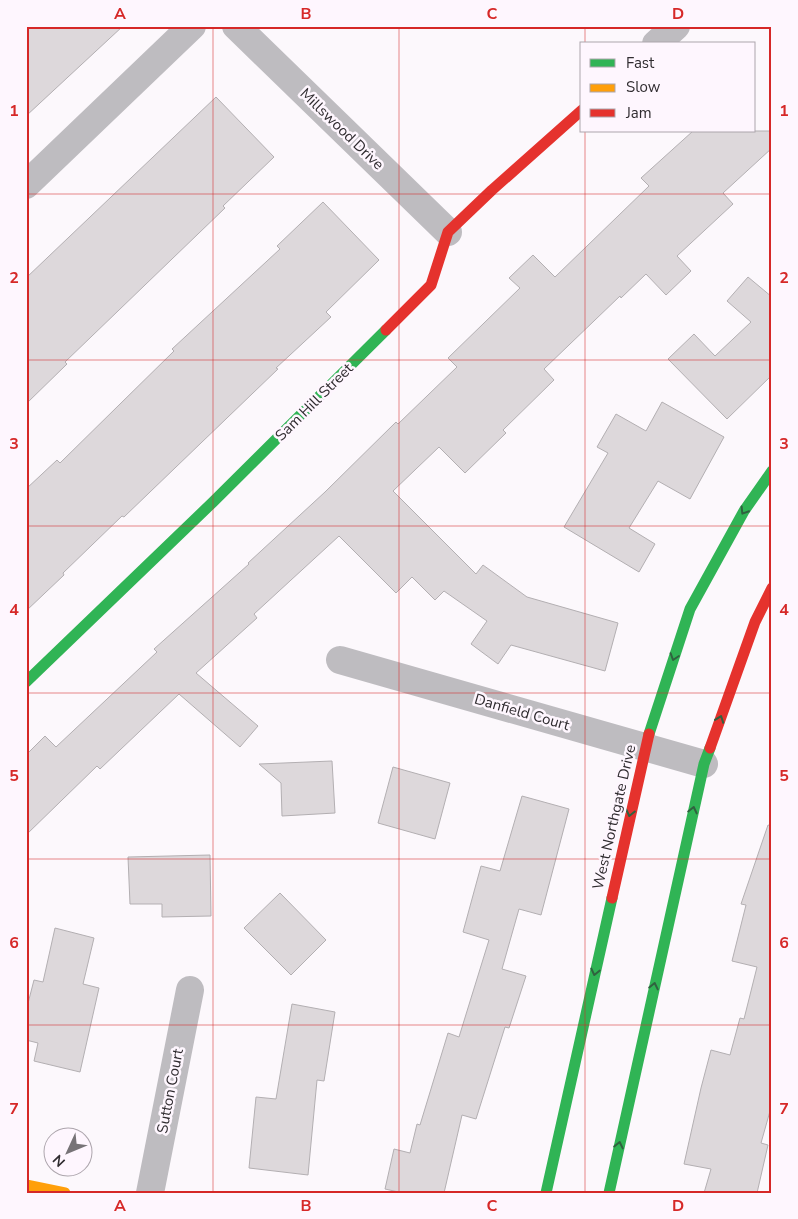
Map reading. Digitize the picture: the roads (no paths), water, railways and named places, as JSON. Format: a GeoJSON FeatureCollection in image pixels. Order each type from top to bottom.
{"type":"FeatureCollection","features":[{"type":"Feature","properties":{"kind":"main road","name":"Sam Hill Street"},"geometry":{"type":"LineString","coordinates":[[26,682],[213,502],[431,285],[448,232],[580,112]]}},
{"type":"Feature","properties":{"kind":"main road","name":"West Northgate Drive"},"geometry":{"type":"LineString","coordinates":[[546,1193],[645,748],[690,609],[744,511],[772,471]]}},
{"type":"Feature","properties":{"kind":"main road"},"geometry":{"type":"LineString","coordinates":[[609,1193],[704,764],[755,622],[772,588]]}},
{"type":"Feature","properties":{"kind":"main road"},"geometry":{"type":"LineString","coordinates":[[26,1185],[66,1193]]}},
{"type":"Feature","properties":{"kind":"street"},"geometry":{"type":"LineString","coordinates":[[26,185],[192,26]]}},
{"type":"Feature","properties":{"kind":"street","name":"Millswood Drive"},"geometry":{"type":"LineString","coordinates":[[236,26],[448,232]]}},
{"type":"Feature","properties":{"kind":"street"},"geometry":{"type":"LineString","coordinates":[[658,42],[676,26]]}},
{"type":"Feature","properties":{"kind":"street","name":"Danfield Court"},"geometry":{"type":"LineString","coordinates":[[340,660],[704,764]]}},
{"type":"Feature","properties":{"kind":"street","name":"Sutton Court"},"geometry":{"type":"LineString","coordinates":[[150,1193],[190,990]]}}]}
